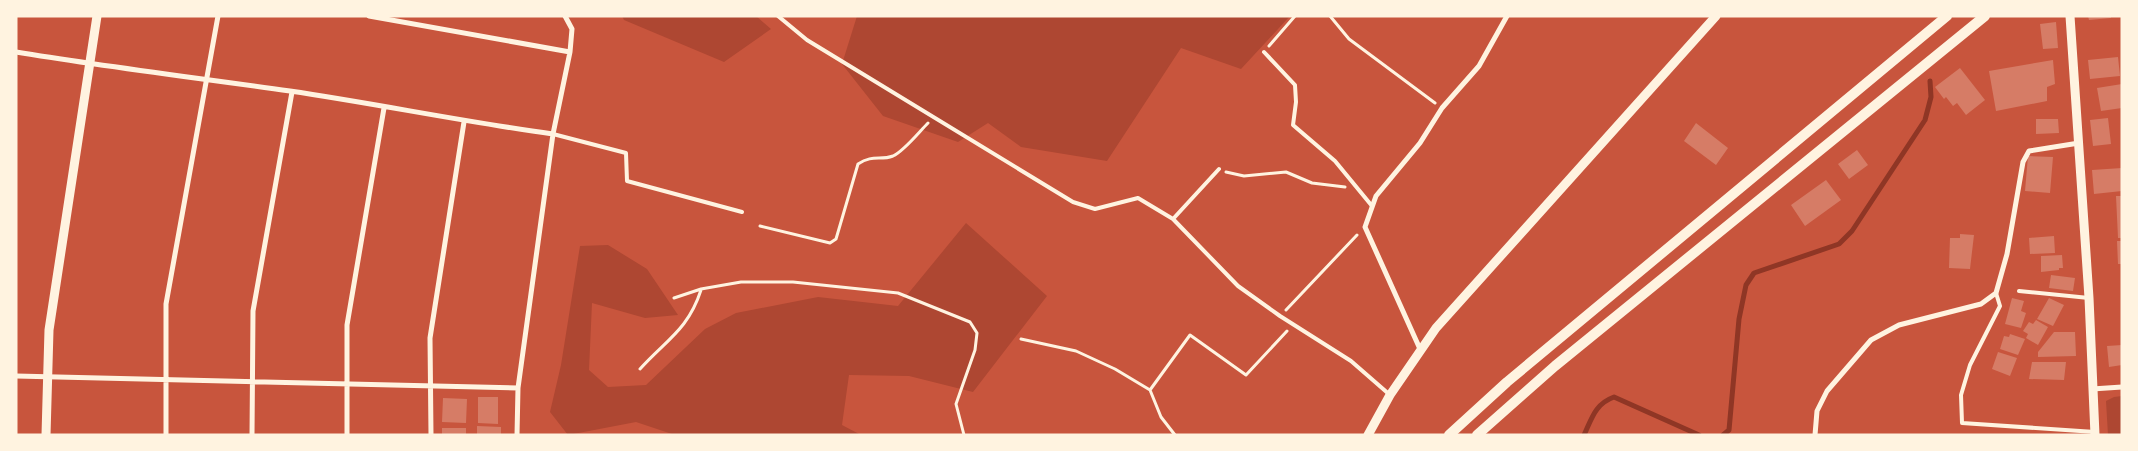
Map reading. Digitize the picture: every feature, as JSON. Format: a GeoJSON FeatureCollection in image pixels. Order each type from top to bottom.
{"type":"FeatureCollection","features":[{"type":"Feature","properties":{"kind":"main road"},"geometry":{"type":"LineString","coordinates":[[1449,435],[1500,387],[1947,16]]}},
{"type":"Feature","properties":{"kind":"main road"},"geometry":{"type":"LineString","coordinates":[[1477,435],[1554,366],[1984,16]]}},
{"type":"Feature","properties":{"kind":"street"},"geometry":{"type":"LineString","coordinates":[[46,435],[46,377],[49,330],[97,16]]}},
{"type":"Feature","properties":{"kind":"street"},"geometry":{"type":"LineString","coordinates":[[166,435],[166,304],[218,16]]}},
{"type":"Feature","properties":{"kind":"street"},"geometry":{"type":"LineString","coordinates":[[369,16],[570,52]]}},
{"type":"Feature","properties":{"kind":"street"},"geometry":{"type":"LineString","coordinates":[[517,435],[518,388],[553,134],[570,52],[572,29],[565,16]]}},
{"type":"Feature","properties":{"kind":"street"},"geometry":{"type":"LineString","coordinates":[[1420,349],[1366,227],[1376,196],[1420,143],[1442,108],[1479,66],[1507,16]]}},
{"type":"Feature","properties":{"kind":"street"},"geometry":{"type":"LineString","coordinates":[[1368,435],[1390,395],[1420,349],[1459,302],[1716,16]]}},
{"type":"Feature","properties":{"kind":"street"},"geometry":{"type":"LineString","coordinates":[[2070,16],[2089,298],[2095,433]]}},
{"type":"Feature","properties":{"kind":"street"},"geometry":{"type":"LineString","coordinates":[[16,52],[292,92],[464,122],[553,134]]}},
{"type":"Feature","properties":{"kind":"street"},"geometry":{"type":"LineString","coordinates":[[252,435],[253,311],[292,92]]}},
{"type":"Feature","properties":{"kind":"street"},"geometry":{"type":"LineString","coordinates":[[347,435],[347,324],[384,108]]}},
{"type":"Feature","properties":{"kind":"street"},"geometry":{"type":"LineString","coordinates":[[431,435],[430,338],[464,122]]}},
{"type":"Feature","properties":{"kind":"street"},"geometry":{"type":"LineString","coordinates":[[1815,435],[1817,411],[1827,390],[1871,340],[1899,325],[1981,304],[1996,293],[2007,254],[2023,162],[2029,151],[2079,143]]}},
{"type":"Feature","properties":{"kind":"street"},"geometry":{"type":"LineString","coordinates":[[16,376],[518,388]]}},
{"type":"Feature","properties":{"kind":"street"},"geometry":{"type":"LineString","coordinates":[[2092,389],[2122,387]]}},
{"type":"Feature","properties":{"kind":"lane"},"geometry":{"type":"LineString","coordinates":[[778,16],[807,40],[1073,202],[1095,210],[1138,198],[1173,218],[1238,286],[1280,316],[1351,360],[1390,395]]}},
{"type":"Feature","properties":{"kind":"lane"},"geometry":{"type":"LineString","coordinates":[[1264,52],[1294,85],[1296,102],[1293,125],[1335,162],[1372,206]]}},
{"type":"Feature","properties":{"kind":"lane"},"geometry":{"type":"LineString","coordinates":[[553,134],[626,153],[627,181],[742,212]]}},
{"type":"Feature","properties":{"kind":"lane"},"geometry":{"type":"LineString","coordinates":[[1173,218],[1219,169]]}},
{"type":"Feature","properties":{"kind":"lane"},"geometry":{"type":"LineString","coordinates":[[2019,291],[2089,298]]}},
{"type":"Feature","properties":{"kind":"lane"},"geometry":{"type":"LineString","coordinates":[[1996,293],[2000,306],[1970,365],[1961,395],[1962,423],[2095,433]]}},
{"type":"Feature","properties":{"kind":"path"},"geometry":{"type":"LineString","coordinates":[[1264,52],[1295,16]]}},
{"type":"Feature","properties":{"kind":"path"},"geometry":{"type":"LineString","coordinates":[[1330,16],[1349,39],[1442,108]]}},
{"type":"Feature","properties":{"kind":"path"},"geometry":{"type":"LineString","coordinates":[[760,226],[830,243],[836,239],[858,164],[866,159],[888,158],[895,155],[934,118]]}},
{"type":"Feature","properties":{"kind":"path"},"geometry":{"type":"LineString","coordinates":[[1219,169],[1244,176],[1286,172],[1312,183],[1358,189]]}},
{"type":"Feature","properties":{"kind":"path"},"geometry":{"type":"LineString","coordinates":[[1280,316],[1366,227]]}},
{"type":"Feature","properties":{"kind":"path"},"geometry":{"type":"LineString","coordinates":[[674,298],[701,289],[741,282],[793,282],[898,293],[970,322],[977,332],[974,350],[956,404],[964,435]]}},
{"type":"Feature","properties":{"kind":"path"},"geometry":{"type":"LineString","coordinates":[[640,369],[658,348],[672,339],[687,322],[696,305],[701,289]]}},
{"type":"Feature","properties":{"kind":"path"},"geometry":{"type":"LineString","coordinates":[[1150,390],[1190,335],[1246,375],[1293,324]]}},
{"type":"Feature","properties":{"kind":"path"},"geometry":{"type":"LineString","coordinates":[[1021,339],[1076,350],[1115,369],[1150,390],[1160,417],[1175,435]]}},
{"type":"Feature","properties":{"kind":"shaded area"},"geometry":{"type":"Polygon","coordinates":[[[622,16],[756,16],[771,29],[724,62],[624,20],[622,16]]]}},
{"type":"Feature","properties":{"kind":"shaded area"},"geometry":{"type":"Polygon","coordinates":[[[857,16],[1290,16],[1241,69],[1181,48],[1107,161],[1021,147],[988,123],[958,142],[883,116],[842,64],[857,16]]]}},
{"type":"Feature","properties":{"kind":"shaded area"},"geometry":{"type":"Polygon","coordinates":[[[966,223],[1047,296],[973,392],[909,376],[849,375],[842,425],[861,435],[675,435],[636,422],[568,435],[550,412],[561,365],[580,246],[608,245],[647,269],[678,315],[645,318],[592,303],[589,370],[608,387],[646,385],[705,329],[736,313],[818,297],[898,306],[966,223]]]}},
{"type":"Feature","properties":{"kind":"shaded area"},"geometry":{"type":"Polygon","coordinates":[[[2122,396],[2122,435],[2108,435],[2106,401],[2122,396]]]}},
{"type":"Feature","properties":{"kind":"building"},"geometry":{"type":"Polygon","coordinates":[[[2088,16],[2111,16],[2111,18],[2089,20],[2088,16]]]}},
{"type":"Feature","properties":{"kind":"building"},"geometry":{"type":"Polygon","coordinates":[[[2056,22],[2058,48],[2043,49],[2040,24],[2056,22]]]}},
{"type":"Feature","properties":{"kind":"building"},"geometry":{"type":"Polygon","coordinates":[[[2118,57],[2120,76],[2090,79],[2088,60],[2118,57]]]}},
{"type":"Feature","properties":{"kind":"building"},"geometry":{"type":"Polygon","coordinates":[[[2053,60],[2055,84],[2047,87],[2047,101],[1996,111],[1989,71],[2053,60]]]}},
{"type":"Feature","properties":{"kind":"building"},"geometry":{"type":"Polygon","coordinates":[[[1960,68],[1985,100],[1966,115],[1957,103],[1953,106],[1946,97],[1944,99],[1935,87],[1960,68]]]}},
{"type":"Feature","properties":{"kind":"building"},"geometry":{"type":"Polygon","coordinates":[[[2122,84],[2122,108],[2101,111],[2097,88],[2122,84]]]}},
{"type":"Feature","properties":{"kind":"building"},"geometry":{"type":"Polygon","coordinates":[[[2108,118],[2111,144],[2093,146],[2090,120],[2108,118]]]}},
{"type":"Feature","properties":{"kind":"building"},"geometry":{"type":"Polygon","coordinates":[[[2036,119],[2058,119],[2059,133],[2036,134],[2036,119]]]}},
{"type":"Feature","properties":{"kind":"building"},"geometry":{"type":"Polygon","coordinates":[[[1696,123],[1728,148],[1716,165],[1684,141],[1696,123]]]}},
{"type":"Feature","properties":{"kind":"building"},"geometry":{"type":"Polygon","coordinates":[[[1857,150],[1868,165],[1849,179],[1838,164],[1857,150]]]}},
{"type":"Feature","properties":{"kind":"building"},"geometry":{"type":"Polygon","coordinates":[[[2028,156],[2053,157],[2050,193],[2025,191],[2028,156]]]}},
{"type":"Feature","properties":{"kind":"building"},"geometry":{"type":"Polygon","coordinates":[[[2122,168],[2122,191],[2094,194],[2092,170],[2122,168]]]}},
{"type":"Feature","properties":{"kind":"building"},"geometry":{"type":"Polygon","coordinates":[[[1826,180],[1841,200],[1805,226],[1791,205],[1826,180]]]}},
{"type":"Feature","properties":{"kind":"building"},"geometry":{"type":"Polygon","coordinates":[[[2116,196],[2122,196],[2122,238],[2118,238],[2116,196]]]}},
{"type":"Feature","properties":{"kind":"building"},"geometry":{"type":"Polygon","coordinates":[[[1960,234],[1974,235],[1970,269],[1949,268],[1950,238],[1960,238],[1960,234]]]}},
{"type":"Feature","properties":{"kind":"building"},"geometry":{"type":"Polygon","coordinates":[[[2054,236],[2055,253],[2030,254],[2029,238],[2054,236]]]}},
{"type":"Feature","properties":{"kind":"building"},"geometry":{"type":"Polygon","coordinates":[[[2117,241],[2122,241],[2122,264],[2118,264],[2117,241]]]}},
{"type":"Feature","properties":{"kind":"building"},"geometry":{"type":"Polygon","coordinates":[[[2062,255],[2063,268],[2041,272],[2041,256],[2062,255]]]}},
{"type":"Feature","properties":{"kind":"building"},"geometry":{"type":"Polygon","coordinates":[[[2051,275],[2075,278],[2073,291],[2049,288],[2051,275]]]}},
{"type":"Feature","properties":{"kind":"building"},"geometry":{"type":"Polygon","coordinates":[[[2012,298],[2024,301],[2021,311],[2026,313],[2021,328],[2005,324],[2012,298]]]}},
{"type":"Feature","properties":{"kind":"building"},"geometry":{"type":"Polygon","coordinates":[[[2049,298],[2064,305],[2053,326],[2037,319],[2049,298]]]}},
{"type":"Feature","properties":{"kind":"building"},"geometry":{"type":"Polygon","coordinates":[[[2036,320],[2048,327],[2038,345],[2026,338],[2028,334],[2023,331],[2029,322],[2033,324],[2036,320]]]}},
{"type":"Feature","properties":{"kind":"building"},"geometry":{"type":"Polygon","coordinates":[[[2054,332],[2075,332],[2076,356],[2038,357],[2038,352],[2054,332]]]}},
{"type":"Feature","properties":{"kind":"building"},"geometry":{"type":"Polygon","coordinates":[[[2010,334],[2025,339],[2018,355],[2000,349],[2004,336],[2009,337],[2010,334]]]}},
{"type":"Feature","properties":{"kind":"building"},"geometry":{"type":"Polygon","coordinates":[[[2122,345],[2122,365],[2109,367],[2107,346],[2122,345]]]}},
{"type":"Feature","properties":{"kind":"building"},"geometry":{"type":"Polygon","coordinates":[[[1998,352],[2017,358],[2010,376],[1992,369],[1998,352]]]}},
{"type":"Feature","properties":{"kind":"building"},"geometry":{"type":"Polygon","coordinates":[[[2032,362],[2066,362],[2064,380],[2029,379],[2032,362]]]}},
{"type":"Feature","properties":{"kind":"building"},"geometry":{"type":"Polygon","coordinates":[[[478,397],[498,397],[498,424],[478,423],[478,397]]]}},
{"type":"Feature","properties":{"kind":"building"},"geometry":{"type":"Polygon","coordinates":[[[443,398],[467,399],[466,423],[442,422],[443,398]]]}},
{"type":"Feature","properties":{"kind":"building"},"geometry":{"type":"Polygon","coordinates":[[[477,426],[501,427],[501,435],[477,435],[477,426]]]}},
{"type":"Feature","properties":{"kind":"building"},"geometry":{"type":"Polygon","coordinates":[[[442,428],[466,428],[466,435],[442,435],[442,428]]]}},
{"type":"Feature","properties":{"kind":"waterway"},"geometry":{"type":"LineString","coordinates":[[1723,435],[1729,430],[1739,319],[1746,285],[1754,273],[1839,244],[1852,231],[1925,120],[1931,97],[1930,81]]}},
{"type":"Feature","properties":{"kind":"waterway"},"geometry":{"type":"LineString","coordinates":[[1584,435],[1598,408],[1614,397],[1699,435]]}}]}
